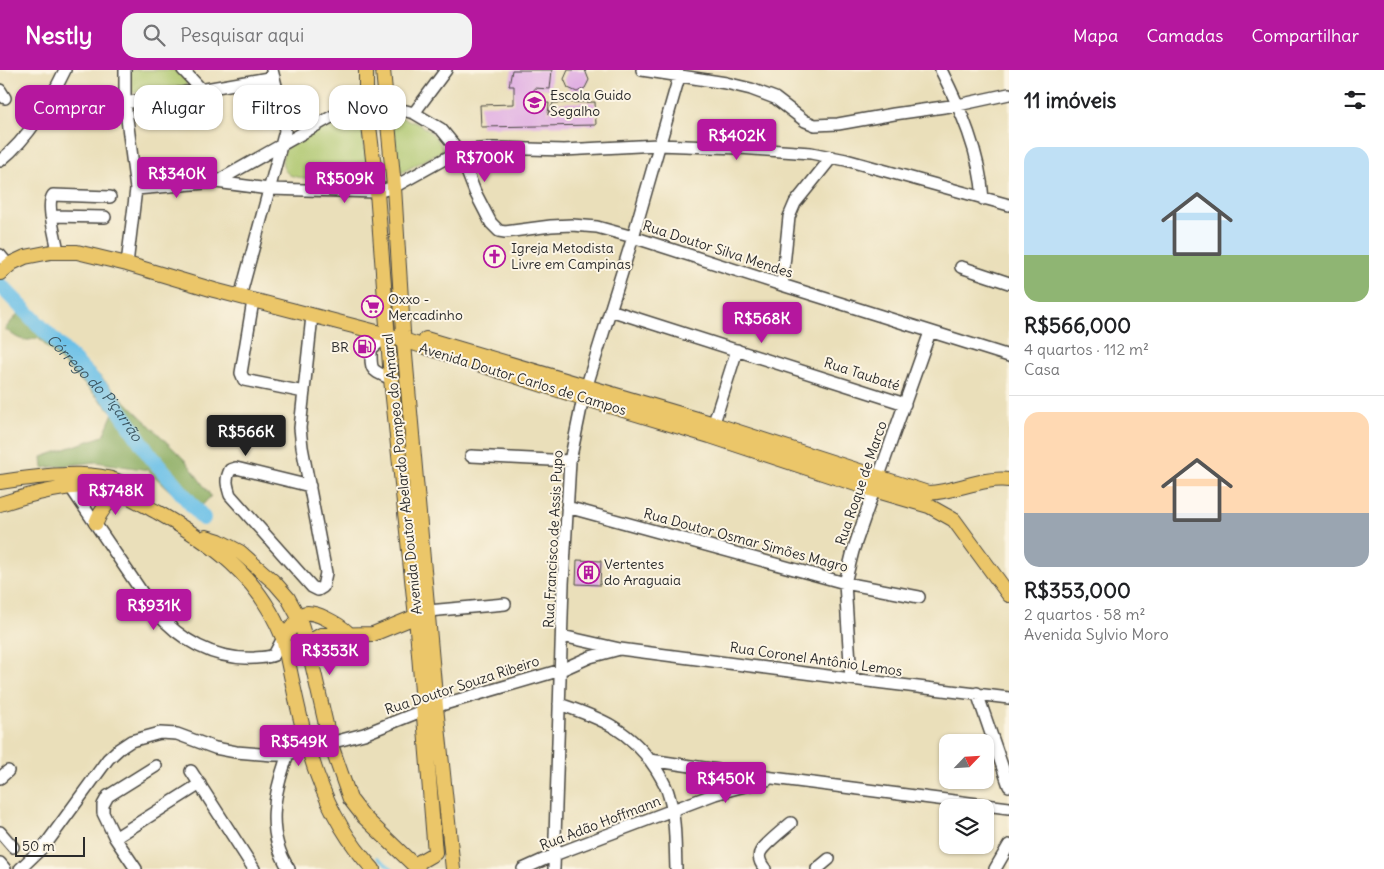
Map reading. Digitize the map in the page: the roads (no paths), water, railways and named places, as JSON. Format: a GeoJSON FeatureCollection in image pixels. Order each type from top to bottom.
{"type":"FeatureCollection","features":[{"type":"Feature","properties":{"kind":"main road","name":"Avenida Doutor Abelardo Pompeo do Amaral"},"geometry":{"type":"LineString","coordinates":[[366,70],[366,85]]}},
{"type":"Feature","properties":{"kind":"main road","name":"Avenida Doutor Abelardo Pompeo do Amaral"},"geometry":{"type":"LineString","coordinates":[[383,70],[384,85]]}},
{"type":"Feature","properties":{"kind":"main road","name":"Avenida Doutor Abelardo Pompeo do Amaral"},"geometry":{"type":"LineString","coordinates":[[370,130],[377,192],[398,459],[422,614]]}},
{"type":"Feature","properties":{"kind":"main road","name":"Avenida Doutor Abelardo Pompeo do Amaral"},"geometry":{"type":"LineString","coordinates":[[388,130],[414,459],[422,614],[430,709],[435,853]]}},
{"type":"Feature","properties":{"kind":"main road","name":"Avenida Doutor Carlos de Campos"},"geometry":{"type":"LineString","coordinates":[[1,265],[22,252],[35,248],[77,246],[102,250],[128,261],[312,316],[388,331]]}},
{"type":"Feature","properties":{"kind":"main road","name":"Avenida Doutor Carlos de Campos"},"geometry":{"type":"LineString","coordinates":[[1,265],[25,257],[51,252],[77,252],[128,261]]}},
{"type":"Feature","properties":{"kind":"main road","name":"Avenida Doutor Carlos de Campos"},"geometry":{"type":"LineString","coordinates":[[245,296],[388,331],[712,430],[876,484],[929,506],[954,520],[1009,595]]}},
{"type":"Feature","properties":{"kind":"main road"},"geometry":{"type":"LineString","coordinates":[[398,459],[414,459]]}},
{"type":"Feature","properties":{"kind":"main road"},"geometry":{"type":"LineString","coordinates":[[1,504],[42,493],[70,482],[96,477],[115,480],[125,484],[136,491],[148,507]]}},
{"type":"Feature","properties":{"kind":"main road"},"geometry":{"type":"LineString","coordinates":[[0,482],[29,478],[70,482],[123,494],[193,533],[232,563],[249,581],[268,608],[283,638],[307,748],[330,808],[346,834],[373,869]]}},
{"type":"Feature","properties":{"kind":"main road"},"geometry":{"type":"LineString","coordinates":[[954,520],[948,504],[948,497],[955,488],[987,480],[1009,480]]}},
{"type":"Feature","properties":{"kind":"main road","name":"Avenida Doutor Carlos de Campos"},"geometry":{"type":"LineString","coordinates":[[876,484],[928,493],[955,488]]}},
{"type":"Feature","properties":{"kind":"main road"},"geometry":{"type":"LineString","coordinates":[[96,523],[99,514],[108,504],[117,496],[123,494]]}},
{"type":"Feature","properties":{"kind":"main road"},"geometry":{"type":"LineString","coordinates":[[193,533],[218,541],[249,559],[288,598],[299,618],[330,742],[350,799],[364,817],[416,867],[435,853]]}},
{"type":"Feature","properties":{"kind":"main road"},"geometry":{"type":"LineString","coordinates":[[283,638],[299,618],[307,612],[315,613],[351,635]]}},
{"type":"Feature","properties":{"kind":"main road"},"geometry":{"type":"LineString","coordinates":[[308,648],[314,639],[321,635],[331,633],[351,635],[373,634],[422,614]]}},
{"type":"Feature","properties":{"kind":"main road","name":"Avenida Doutor Abelardo Pompeo do Amaral"},"geometry":{"type":"LineString","coordinates":[[430,709],[455,868]]}},
{"type":"Feature","properties":{"kind":"street"},"geometry":{"type":"LineString","coordinates":[[0,161],[28,133],[50,100],[66,70]]}},
{"type":"Feature","properties":{"kind":"street"},"geometry":{"type":"LineString","coordinates":[[125,70],[125,103],[136,189],[128,261]]}},
{"type":"Feature","properties":{"kind":"street"},"geometry":{"type":"LineString","coordinates":[[183,70],[197,85]]}},
{"type":"Feature","properties":{"kind":"street"},"geometry":{"type":"LineString","coordinates":[[414,113],[446,70]]}},
{"type":"Feature","properties":{"kind":"street"},"geometry":{"type":"LineString","coordinates":[[642,70],[726,83],[751,89],[775,98],[805,121],[815,125],[838,124],[958,105],[1009,94]]}},
{"type":"Feature","properties":{"kind":"street"},"geometry":{"type":"LineString","coordinates":[[941,70],[958,105],[981,176],[983,198]]}},
{"type":"Feature","properties":{"kind":"street"},"geometry":{"type":"LineString","coordinates":[[220,85],[273,74],[284,131],[245,296],[242,378],[244,380],[304,392]]}},
{"type":"Feature","properties":{"kind":"street","name":"Rua Francisco de Assis Pupo"},"geometry":{"type":"LineString","coordinates":[[554,869],[570,460],[585,392],[633,237],[679,77]]}},
{"type":"Feature","properties":{"kind":"street"},"geometry":{"type":"LineString","coordinates":[[994,96],[1009,101]]}},
{"type":"Feature","properties":{"kind":"street"},"geometry":{"type":"LineString","coordinates":[[125,103],[134,101]]}},
{"type":"Feature","properties":{"kind":"street","name":"Rua Doutor Silva Mendes"},"geometry":{"type":"LineString","coordinates":[[406,111],[414,113],[441,129],[460,152],[475,192],[490,223],[499,231],[572,225],[597,227],[1009,356]]}},
{"type":"Feature","properties":{"kind":"street"},"geometry":{"type":"LineString","coordinates":[[216,182],[329,118]]}},
{"type":"Feature","properties":{"kind":"street"},"geometry":{"type":"LineString","coordinates":[[136,189],[216,182],[269,189],[377,192],[394,187],[460,152],[493,148],[564,150],[658,145],[776,150],[832,157],[1009,205]]}},
{"type":"Feature","properties":{"kind":"street"},"geometry":{"type":"LineString","coordinates":[[782,286],[789,217],[795,203],[832,157]]}},
{"type":"Feature","properties":{"kind":"street"},"geometry":{"type":"LineString","coordinates":[[57,246],[51,216],[50,199],[53,195],[110,197]]}},
{"type":"Feature","properties":{"kind":"street"},"geometry":{"type":"LineString","coordinates":[[51,216],[105,217]]}},
{"type":"Feature","properties":{"kind":"street"},"geometry":{"type":"LineString","coordinates":[[961,267],[1009,284]]}},
{"type":"Feature","properties":{"kind":"street","name":"Rua Taubaté"},"geometry":{"type":"LineString","coordinates":[[610,310],[905,404]]}},
{"type":"Feature","properties":{"kind":"street"},"geometry":{"type":"LineString","coordinates":[[310,486],[236,468],[230,470],[226,477],[226,485],[230,495],[312,588],[318,590],[323,588],[326,573],[300,428],[312,316]]}},
{"type":"Feature","properties":{"kind":"street","name":"Rua Roque de Marco"},"geometry":{"type":"LineString","coordinates":[[851,680],[845,583],[853,551],[930,332]]}},
{"type":"Feature","properties":{"kind":"street"},"geometry":{"type":"LineString","coordinates":[[712,430],[737,350]]}},
{"type":"Feature","properties":{"kind":"street"},"geometry":{"type":"LineString","coordinates":[[470,456],[570,460]]}},
{"type":"Feature","properties":{"kind":"street"},"geometry":{"type":"LineString","coordinates":[[70,482],[154,610],[168,626],[188,641],[200,648],[218,654],[246,659],[267,658],[274,655],[283,638]]}},
{"type":"Feature","properties":{"kind":"street","name":"Rua Doutor Osmar Simões Magro"},"geometry":{"type":"LineString","coordinates":[[567,507],[845,583],[919,597]]}},
{"type":"Feature","properties":{"kind":"street"},"geometry":{"type":"LineString","coordinates":[[422,614],[504,604]]}},
{"type":"Feature","properties":{"kind":"street","name":"Rua Coronel Antônio Lemos"},"geometry":{"type":"LineString","coordinates":[[562,636],[620,648],[851,680],[1009,698]]}},
{"type":"Feature","properties":{"kind":"street","name":"Rua Coronel Antônio Lemos"},"geometry":{"type":"LineString","coordinates":[[561,670],[590,657],[620,648]]}},
{"type":"Feature","properties":{"kind":"street","name":"Rua Doutor Souza Ribeiro"},"geometry":{"type":"LineString","coordinates":[[20,869],[52,838],[108,759],[131,741],[160,733],[177,734],[215,748],[236,752],[273,755],[288,754],[364,734],[430,709],[561,670]]}},
{"type":"Feature","properties":{"kind":"street"},"geometry":{"type":"LineString","coordinates":[[977,693],[1009,786]]}},
{"type":"Feature","properties":{"kind":"street"},"geometry":{"type":"LineString","coordinates":[[559,704],[593,715],[611,724],[641,749],[650,760],[662,778],[669,795],[676,869]]}},
{"type":"Feature","properties":{"kind":"street"},"geometry":{"type":"LineString","coordinates":[[288,754],[278,780],[274,823],[279,850],[289,869]]}},
{"type":"Feature","properties":{"kind":"street","name":"Rua Adão Hoffmann"},"geometry":{"type":"LineString","coordinates":[[650,760],[773,778],[1009,808]]}},
{"type":"Feature","properties":{"kind":"street"},"geometry":{"type":"LineString","coordinates":[[136,869],[103,813],[103,805],[108,796],[156,766]]}},
{"type":"Feature","properties":{"kind":"street"},"geometry":{"type":"LineString","coordinates":[[191,772],[249,867]]}},
{"type":"Feature","properties":{"kind":"street","name":"Rua Adão Hoffmann"},"geometry":{"type":"LineString","coordinates":[[523,869],[554,855],[715,794],[773,778]]}},
{"type":"Feature","properties":{"kind":"street"},"geometry":{"type":"LineString","coordinates":[[116,838],[200,784]]}},
{"type":"Feature","properties":{"kind":"street"},"geometry":{"type":"LineString","coordinates":[[765,869],[759,857],[761,850],[791,824]]}},
{"type":"Feature","properties":{"kind":"street"},"geometry":{"type":"LineString","coordinates":[[0,832],[13,847]]}},
{"type":"Feature","properties":{"kind":"street"},"geometry":{"type":"LineString","coordinates":[[996,869],[1009,845]]}},
{"type":"Feature","properties":{"kind":"street"},"geometry":{"type":"LineString","coordinates":[[435,853],[455,868]]}},
{"type":"Feature","properties":{"kind":"street"},"geometry":{"type":"LineString","coordinates":[[817,869],[829,859]]}},
{"type":"Feature","properties":{"kind":"street"},"geometry":{"type":"LineString","coordinates":[[0,863],[5,869]]}},
{"type":"Feature","properties":{"kind":"waterway","name":"Córrego do Piçarrão"},"geometry":{"type":"LineString","coordinates":[[0,285],[115,403],[149,454],[203,518]]}},
{"type":"Feature","properties":{"kind":"waterway","name":"Córrego do Piçarrão"},"geometry":{"type":"LineString","coordinates":[[377,857],[393,869]]}},
{"type":"Feature","properties":{"kind":"place","name":"Escola Guido Segalho"},"geometry":{"type":"Point","coordinates":[534,103]}},
{"type":"Feature","properties":{"kind":"place","name":"Igreja Metodista Livre em Campinas"},"geometry":{"type":"Point","coordinates":[495,256]}},
{"type":"Feature","properties":{"kind":"place","name":"Oxxo - Mercadinho"},"geometry":{"type":"Point","coordinates":[372,307]}},
{"type":"Feature","properties":{"kind":"place","name":"BR"},"geometry":{"type":"Point","coordinates":[365,347]}},
{"type":"Feature","properties":{"kind":"place","name":"Vertentes do Araguaia"},"geometry":{"type":"Point","coordinates":[588,572]}}]}
